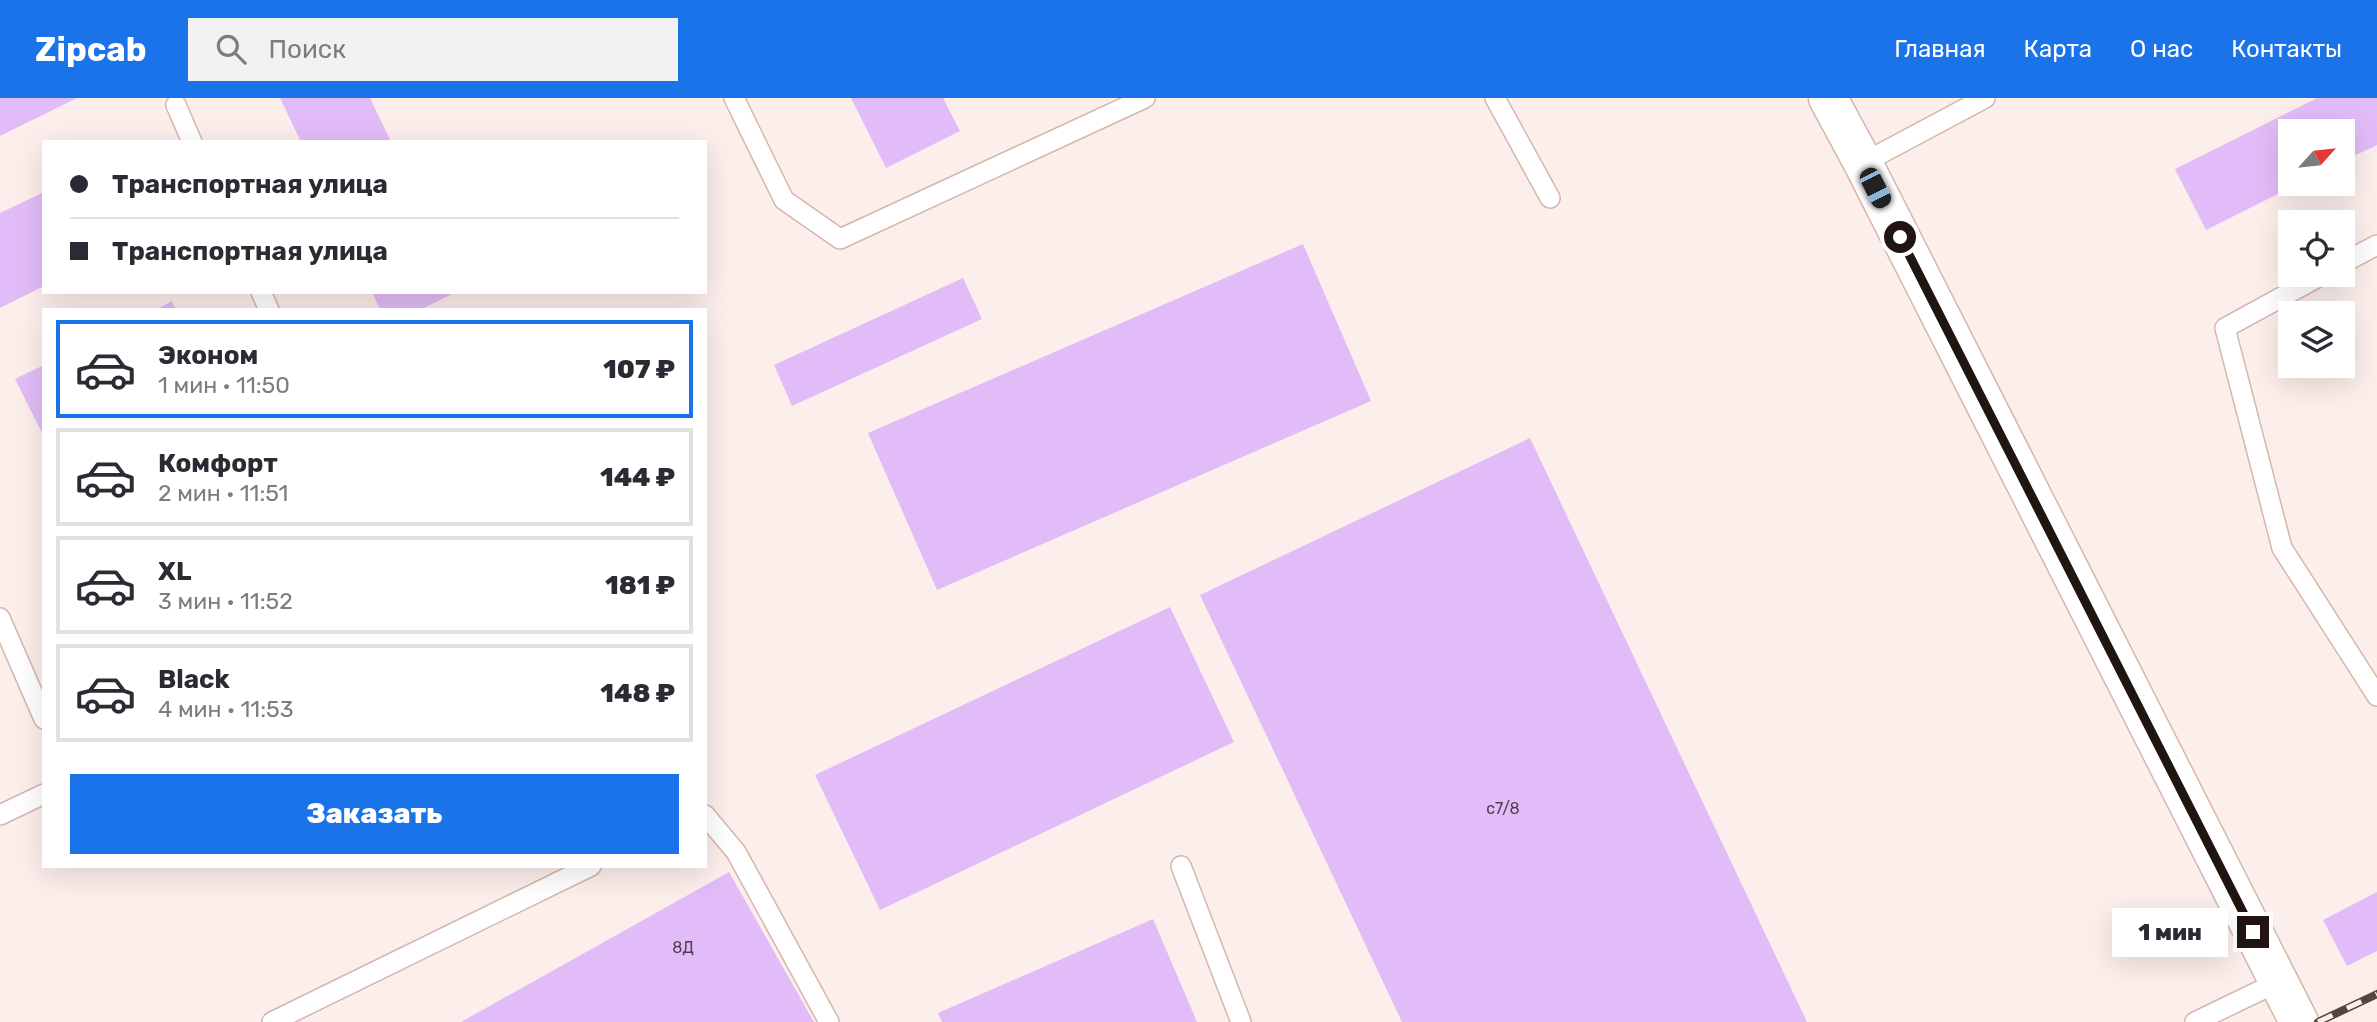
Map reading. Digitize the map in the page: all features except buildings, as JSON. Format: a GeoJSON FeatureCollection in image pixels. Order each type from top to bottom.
{"type":"FeatureCollection","features":[{"type":"Feature","properties":{"kind":"street"},"geometry":{"type":"LineString","coordinates":[[1828,98],[2299,1022]]}},
{"type":"Feature","properties":{"kind":"lane"},"geometry":{"type":"LineString","coordinates":[[734,98],[784,201],[840,239],[1145,98]]}},
{"type":"Feature","properties":{"kind":"lane"},"geometry":{"type":"LineString","coordinates":[[1494,98],[1550,198]]}},
{"type":"Feature","properties":{"kind":"lane"},"geometry":{"type":"LineString","coordinates":[[1863,163],[1985,98]]}},
{"type":"Feature","properties":{"kind":"lane"},"geometry":{"type":"LineString","coordinates":[[176,105],[191,140]]}},
{"type":"Feature","properties":{"kind":"lane"},"geometry":{"type":"LineString","coordinates":[[2355,257],[2377,245]]}},
{"type":"Feature","properties":{"kind":"lane"},"geometry":{"type":"LineString","coordinates":[[2300,287],[2225,328],[2282,548],[2377,696]]}},
{"type":"Feature","properties":{"kind":"lane"},"geometry":{"type":"LineString","coordinates":[[0,618],[42,714]]}},
{"type":"Feature","properties":{"kind":"lane"},"geometry":{"type":"LineString","coordinates":[[0,815],[42,795]]}},
{"type":"Feature","properties":{"kind":"lane"},"geometry":{"type":"LineString","coordinates":[[707,817],[736,852],[829,1022]]}},
{"type":"Feature","properties":{"kind":"lane"},"geometry":{"type":"LineString","coordinates":[[1181,866],[1241,1022]]}},
{"type":"Feature","properties":{"kind":"lane"},"geometry":{"type":"LineString","coordinates":[[272,1022],[588,868]]}},
{"type":"Feature","properties":{"kind":"lane"},"geometry":{"type":"LineString","coordinates":[[2195,1022],[2278,982]]}},
{"type":"Feature","properties":{"kind":"railway"},"geometry":{"type":"LineString","coordinates":[[2318,1022],[2377,994]]}},
{"type":"Feature","properties":{"kind":"route"},"geometry":{"type":"LineString","coordinates":[[1900,237],[2253,932]]}}]}
